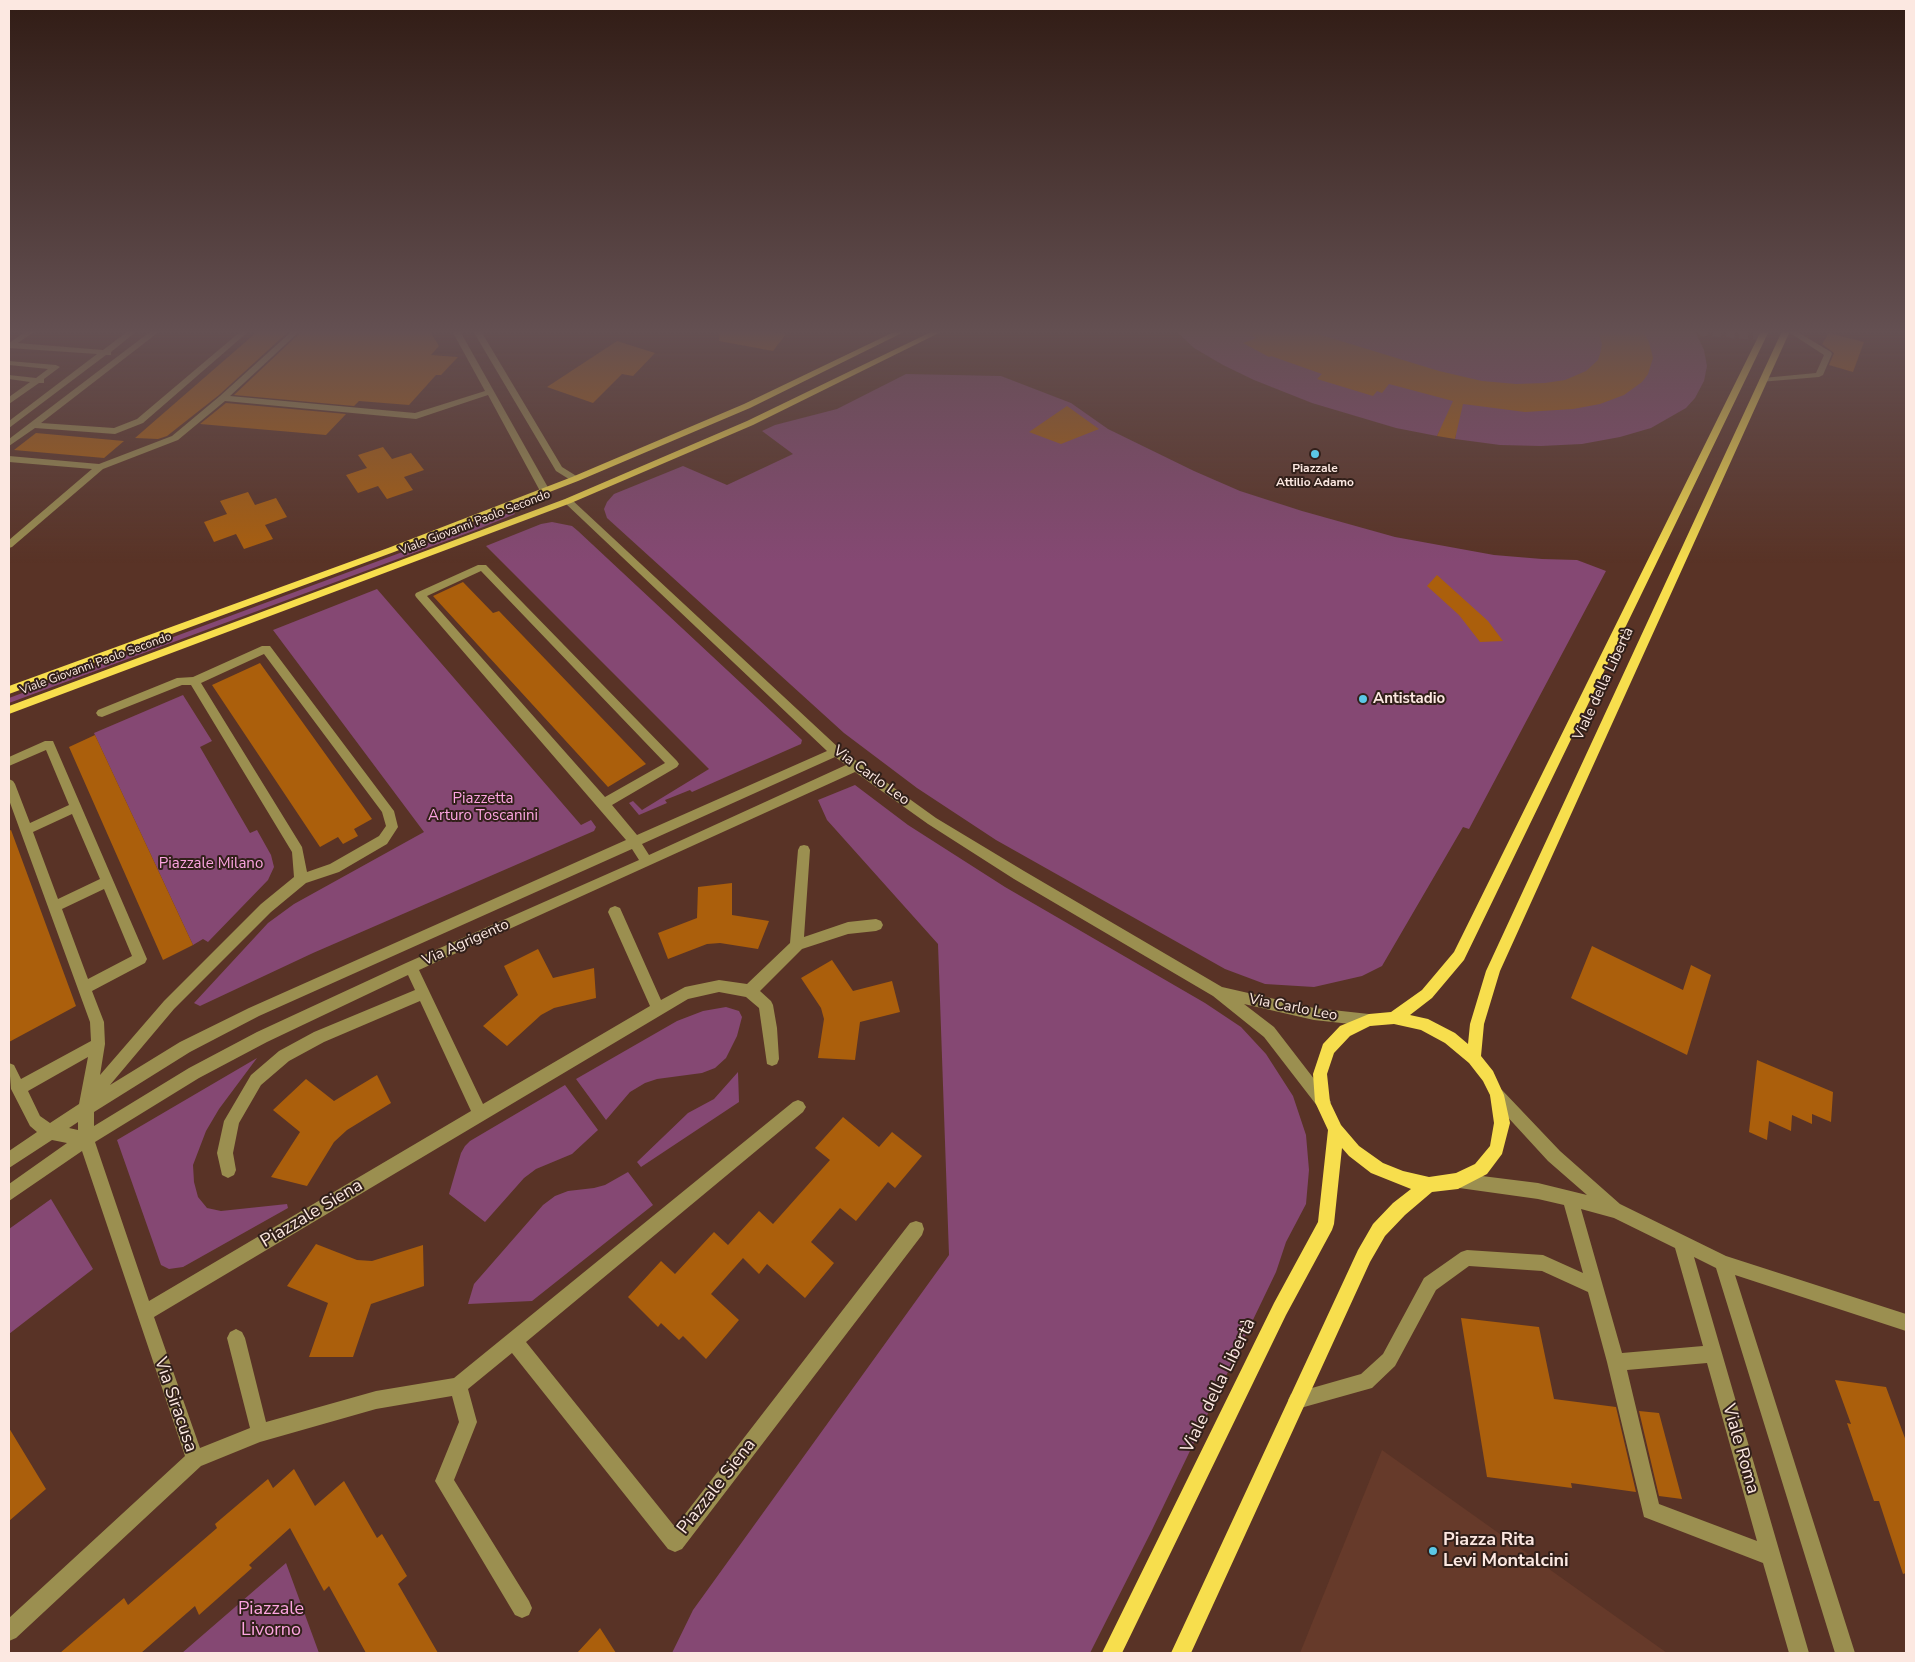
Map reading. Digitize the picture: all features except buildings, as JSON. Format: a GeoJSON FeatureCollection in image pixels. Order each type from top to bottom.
{"type":"FeatureCollection","features":[{"type":"Feature","properties":{"kind":"main road","name":"Viale Giovanni Paolo Secondo"},"geometry":{"type":"LineString","coordinates":[[9,690],[391,550],[575,479],[741,409]]}},
{"type":"Feature","properties":{"kind":"main road","name":"Viale Giovanni Paolo Secondo"},"geometry":{"type":"LineString","coordinates":[[9,710],[568,501],[750,423],[778,409]]}},
{"type":"Feature","properties":{"kind":"main road","name":"Viale della Libertà"},"geometry":{"type":"LineString","coordinates":[[1394,1018],[1427,994],[1459,956],[1727,409]]}},
{"type":"Feature","properties":{"kind":"main road","name":"Viale della Libertà"},"geometry":{"type":"LineString","coordinates":[[1474,1058],[1477,1024],[1493,971],[1750,409]]}},
{"type":"Feature","properties":{"kind":"main road"},"geometry":{"type":"LineString","coordinates":[[1394,1018],[1423,1024],[1450,1038],[1474,1058],[1488,1076],[1498,1095],[1502,1123],[1497,1149],[1482,1169],[1458,1181],[1429,1184],[1402,1179],[1377,1168],[1354,1151],[1336,1130],[1323,1102],[1320,1074],[1328,1049],[1345,1030],[1369,1020],[1394,1018]]}},
{"type":"Feature","properties":{"kind":"main road","name":"Viale della Libertà"},"geometry":{"type":"LineString","coordinates":[[1112,1653],[1280,1310],[1326,1224],[1336,1130]]}},
{"type":"Feature","properties":{"kind":"main road"},"geometry":{"type":"LineString","coordinates":[[1181,1653],[1364,1256],[1379,1230],[1399,1209],[1429,1184]]}},
{"type":"Feature","properties":{"kind":"street"},"geometry":{"type":"LineString","coordinates":[[9,425],[31,409]]}},
{"type":"Feature","properties":{"kind":"street"},"geometry":{"type":"LineString","coordinates":[[9,443],[53,409]]}},
{"type":"Feature","properties":{"kind":"street"},"geometry":{"type":"LineString","coordinates":[[33,424],[115,431],[140,421],[155,409]]}},
{"type":"Feature","properties":{"kind":"street"},"geometry":{"type":"LineString","coordinates":[[9,545],[100,467],[175,438],[210,409]]}},
{"type":"Feature","properties":{"kind":"street"},"geometry":{"type":"LineString","coordinates":[[336,409],[416,416],[439,409]]}},
{"type":"Feature","properties":{"kind":"street"},"geometry":{"type":"LineString","coordinates":[[499,409],[546,490]]}},
{"type":"Feature","properties":{"kind":"street"},"geometry":{"type":"LineString","coordinates":[[523,409],[559,469],[575,479]]}},
{"type":"Feature","properties":{"kind":"street"},"geometry":{"type":"LineString","coordinates":[[9,459],[100,467]]}},
{"type":"Feature","properties":{"kind":"street","name":"Via Carlo Leo"},"geometry":{"type":"LineString","coordinates":[[568,501],[836,752],[932,821],[1019,875],[1218,992],[1269,1032],[1292,1058],[1323,1102]]}},
{"type":"Feature","properties":{"kind":"street"},"geometry":{"type":"LineString","coordinates":[[604,804],[673,764],[482,567],[420,595],[604,804],[636,843],[647,862]]}},
{"type":"Feature","properties":{"kind":"street"},"geometry":{"type":"LineString","coordinates":[[86,1108],[110,1072],[169,1005],[266,908],[300,879],[334,868],[383,840],[392,827],[388,811],[266,649],[194,681],[182,681],[102,713]]}},
{"type":"Feature","properties":{"kind":"street"},"geometry":{"type":"LineString","coordinates":[[194,681],[298,851],[300,879]]}},
{"type":"Feature","properties":{"kind":"street"},"geometry":{"type":"LineString","coordinates":[[9,762],[49,744],[140,959],[84,988]]}},
{"type":"Feature","properties":{"kind":"street","name":"Via Agrigento"},"geometry":{"type":"LineString","coordinates":[[9,1160],[86,1108],[185,1047],[254,1012],[636,843],[836,752]]}},
{"type":"Feature","properties":{"kind":"street","name":"Via Agrigento"},"geometry":{"type":"LineString","coordinates":[[9,1193],[86,1140],[194,1073],[262,1037],[411,967],[856,766]]}},
{"type":"Feature","properties":{"kind":"street"},"geometry":{"type":"LineString","coordinates":[[9,784],[96,1022],[98,1044],[86,1108],[86,1140],[50,1132],[35,1121],[9,1070]]}},
{"type":"Feature","properties":{"kind":"street"},"geometry":{"type":"LineString","coordinates":[[26,830],[76,808]]}},
{"type":"Feature","properties":{"kind":"street"},"geometry":{"type":"LineString","coordinates":[[797,945],[804,850]]}},
{"type":"Feature","properties":{"kind":"street"},"geometry":{"type":"LineString","coordinates":[[54,907],[108,881]]}},
{"type":"Feature","properties":{"kind":"street"},"geometry":{"type":"LineString","coordinates":[[615,912],[658,1009]]}},
{"type":"Feature","properties":{"kind":"street"},"geometry":{"type":"LineString","coordinates":[[772,1059],[766,1005],[750,991],[797,945],[848,928],[876,925]]}},
{"type":"Feature","properties":{"kind":"street"},"geometry":{"type":"LineString","coordinates":[[411,967],[480,1114]]}},
{"type":"Feature","properties":{"kind":"street","name":"Piazzale Siena"},"geometry":{"type":"LineString","coordinates":[[144,1313],[685,993],[719,986],[750,991]]}},
{"type":"Feature","properties":{"kind":"street","name":"Via Carlo Leo"},"geometry":{"type":"LineString","coordinates":[[1218,992],[1314,1014],[1369,1020]]}},
{"type":"Feature","properties":{"kind":"street"},"geometry":{"type":"LineString","coordinates":[[228,1170],[225,1153],[232,1121],[256,1080],[284,1056],[319,1037],[423,993]]}},
{"type":"Feature","properties":{"kind":"street"},"geometry":{"type":"LineString","coordinates":[[18,1089],[98,1044]]}},
{"type":"Feature","properties":{"kind":"street"},"geometry":{"type":"LineString","coordinates":[[1498,1095],[1554,1156],[1616,1210],[1723,1263],[1906,1322]]}},
{"type":"Feature","properties":{"kind":"street"},"geometry":{"type":"LineString","coordinates":[[195,1459],[260,1433],[376,1400],[458,1386],[798,1106]]}},
{"type":"Feature","properties":{"kind":"street","name":"Via Siracusa"},"geometry":{"type":"LineString","coordinates":[[9,1631],[195,1459],[86,1140]]}},
{"type":"Feature","properties":{"kind":"street"},"geometry":{"type":"LineString","coordinates":[[1458,1181],[1538,1191],[1616,1210]]}},
{"type":"Feature","properties":{"kind":"street"},"geometry":{"type":"LineString","coordinates":[[1570,1199],[1616,1362],[1650,1510],[1771,1556]]}},
{"type":"Feature","properties":{"kind":"street","name":"Piazzale Siena"},"geometry":{"type":"LineString","coordinates":[[514,1341],[675,1542],[916,1229]]}},
{"type":"Feature","properties":{"kind":"street","name":"Viale Roma"},"geometry":{"type":"LineString","coordinates":[[1682,1244],[1799,1653]]}},
{"type":"Feature","properties":{"kind":"street"},"geometry":{"type":"LineString","coordinates":[[1297,1400],[1366,1382],[1389,1360],[1430,1284],[1467,1258],[1543,1263],[1595,1287]]}},
{"type":"Feature","properties":{"kind":"street"},"geometry":{"type":"LineString","coordinates":[[1723,1263],[1845,1653]]}},
{"type":"Feature","properties":{"kind":"street"},"geometry":{"type":"LineString","coordinates":[[236,1338],[260,1433]]}},
{"type":"Feature","properties":{"kind":"street"},"geometry":{"type":"LineString","coordinates":[[1616,1362],[1713,1354]]}},
{"type":"Feature","properties":{"kind":"street"},"geometry":{"type":"LineString","coordinates":[[458,1386],[468,1422],[444,1481],[522,1608]]}},
{"type":"Feature","properties":{"kind":"shaded area","name":"Piazza Rita Levi Montalcini"},"geometry":{"type":"Polygon","coordinates":[[[1382,1450],[1667,1653],[1300,1653],[1382,1450]]]}},
{"type":"Feature","properties":{"kind":"green space"},"geometry":{"type":"Polygon","coordinates":[[[837,409],[1079,409],[1108,429],[1194,471],[1240,491],[1302,511],[1395,537],[1494,555],[1577,560],[1606,571],[1469,829],[1463,827],[1382,966],[1362,976],[1314,987],[1265,984],[1225,969],[996,840],[917,788],[844,733],[607,518],[604,509],[614,494],[683,466],[727,485],[793,454],[762,431],[775,425],[837,409]]]}},
{"type":"Feature","properties":{"kind":"green space"},"geometry":{"type":"Polygon","coordinates":[[[1331,409],[1685,409],[1651,428],[1620,437],[1582,444],[1500,445],[1455,439],[1456,433],[1440,430],[1437,436],[1396,428],[1331,409]]]}},
{"type":"Feature","properties":{"kind":"green space"},"geometry":{"type":"Polygon","coordinates":[[[513,511],[515,514],[476,530],[9,703],[9,698],[513,511]]]}},
{"type":"Feature","properties":{"kind":"green space"},"geometry":{"type":"Polygon","coordinates":[[[552,522],[572,526],[578,531],[802,740],[801,744],[692,792],[690,790],[665,800],[667,803],[639,815],[629,803],[633,801],[642,810],[709,769],[486,546],[541,524],[552,522]]]}},
{"type":"Feature","properties":{"kind":"green space","name":"Piazzetta Arturo Toscanini"},"geometry":{"type":"Polygon","coordinates":[[[377,589],[581,825],[591,820],[596,827],[594,831],[313,953],[200,1006],[194,1003],[268,923],[294,904],[424,832],[273,630],[377,589]]]}},
{"type":"Feature","properties":{"kind":"green space","name":"Piazzale Milano"},"geometry":{"type":"Polygon","coordinates":[[[183,695],[212,741],[200,747],[250,833],[257,830],[271,855],[274,867],[268,880],[208,942],[203,939],[193,945],[94,733],[183,695]]]}},
{"type":"Feature","properties":{"kind":"green space"},"geometry":{"type":"Polygon","coordinates":[[[855,785],[908,825],[1005,887],[1205,1003],[1241,1027],[1266,1054],[1293,1096],[1306,1135],[1309,1170],[1306,1204],[1286,1242],[1276,1272],[1151,1532],[1090,1653],[672,1653],[693,1610],[949,1255],[938,944],[827,820],[818,800],[855,785]]]}},
{"type":"Feature","properties":{"kind":"green space"},"geometry":{"type":"Polygon","coordinates":[[[726,1007],[739,1011],[742,1017],[737,1036],[726,1058],[715,1068],[702,1073],[657,1079],[645,1083],[630,1092],[606,1120],[576,1079],[677,1021],[703,1011],[726,1007]]]}},
{"type":"Feature","properties":{"kind":"green space"},"geometry":{"type":"Polygon","coordinates":[[[257,1058],[219,1109],[206,1131],[193,1165],[194,1182],[198,1197],[207,1208],[221,1211],[287,1204],[288,1208],[183,1267],[169,1269],[161,1265],[117,1140],[257,1058]]]}},
{"type":"Feature","properties":{"kind":"green space"},"geometry":{"type":"Polygon","coordinates":[[[738,1072],[739,1102],[641,1167],[637,1162],[688,1113],[714,1099],[738,1072]]]}},
{"type":"Feature","properties":{"kind":"green space"},"geometry":{"type":"Polygon","coordinates":[[[565,1085],[598,1130],[572,1154],[536,1169],[524,1178],[485,1222],[449,1194],[461,1153],[470,1141],[565,1085]]]}},
{"type":"Feature","properties":{"kind":"green space"},"geometry":{"type":"Polygon","coordinates":[[[628,1172],[653,1205],[532,1301],[468,1304],[474,1284],[543,1205],[555,1196],[568,1191],[605,1185],[628,1172]]]}},
{"type":"Feature","properties":{"kind":"green space"},"geometry":{"type":"Polygon","coordinates":[[[51,1199],[93,1269],[9,1334],[9,1229],[51,1199]]]}},
{"type":"Feature","properties":{"kind":"green space","name":"Piazzale Livorno"},"geometry":{"type":"Polygon","coordinates":[[[286,1563],[319,1653],[182,1653],[286,1563]]]}},
{"type":"Feature","properties":{"kind":"place","name":"Piazzale Attilio Adamo"},"geometry":{"type":"Point","coordinates":[1315,454]}},
{"type":"Feature","properties":{"kind":"place","name":"Antistadio"},"geometry":{"type":"Point","coordinates":[1363,699]}},
{"type":"Feature","properties":{"kind":"place","name":"Piazza Rita Levi Montalcini"},"geometry":{"type":"Point","coordinates":[1433,1551]}}]}
